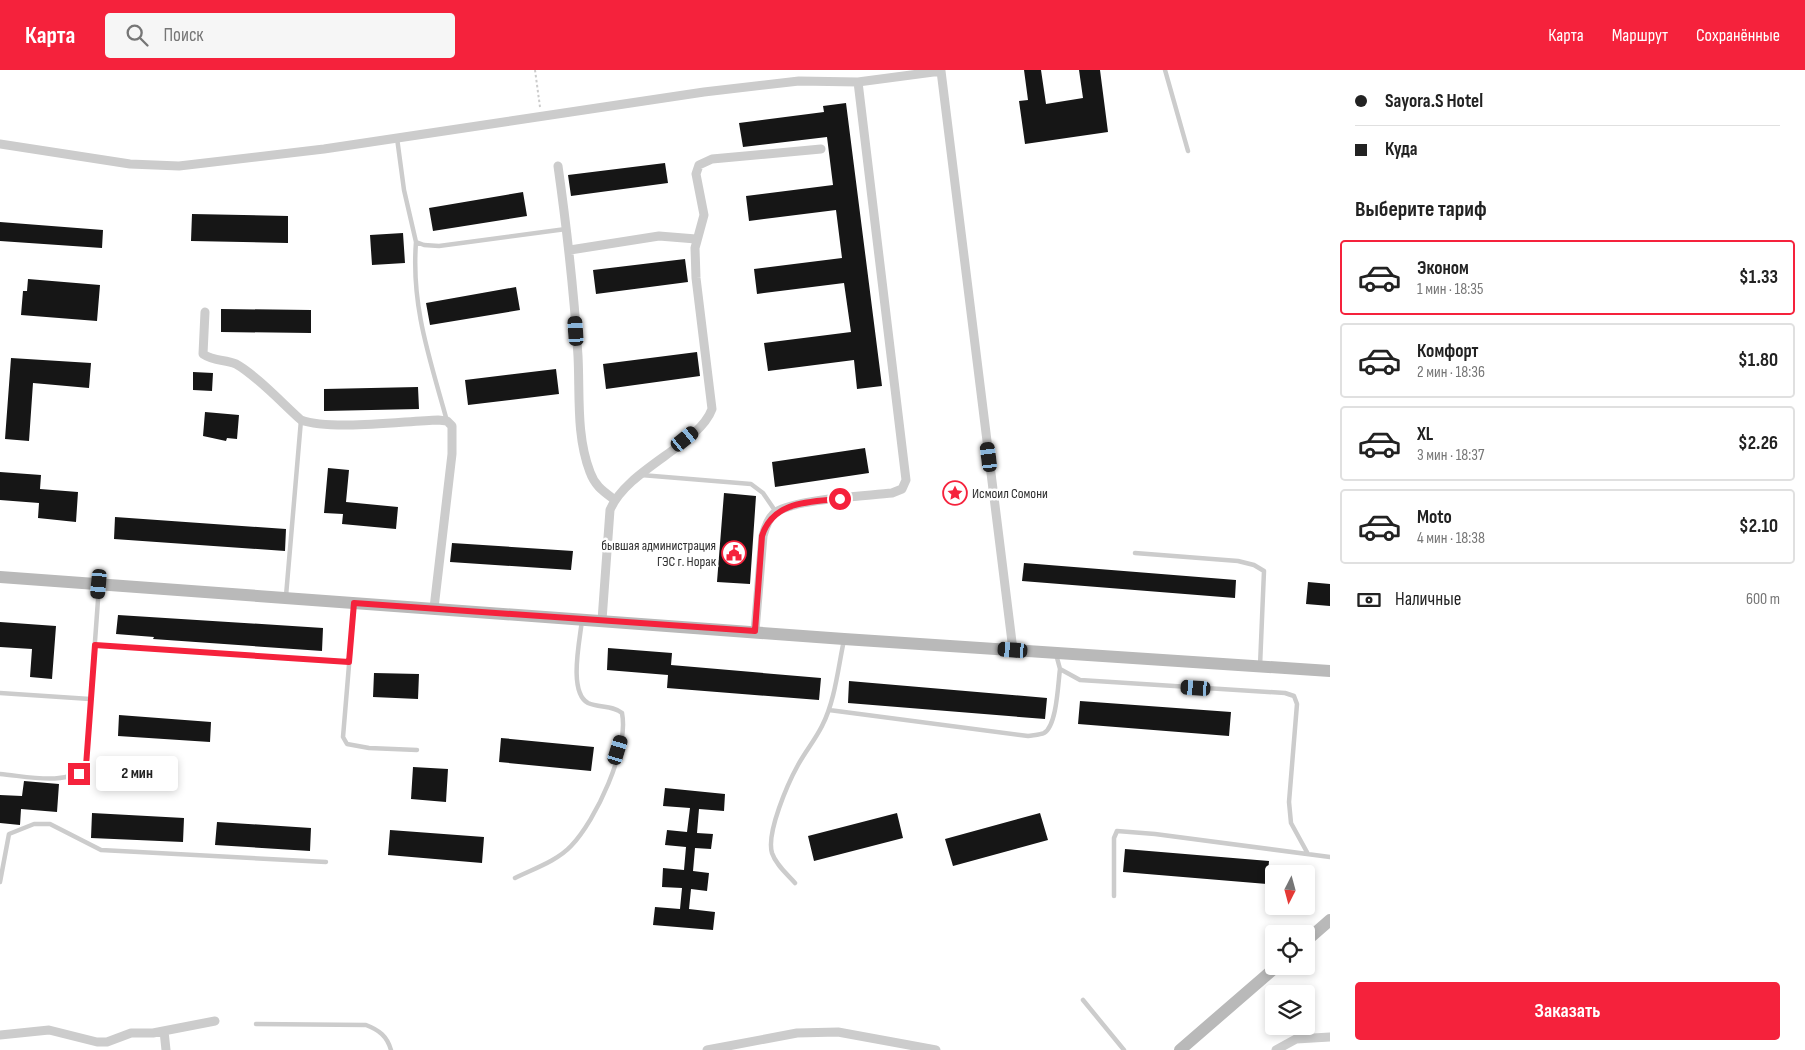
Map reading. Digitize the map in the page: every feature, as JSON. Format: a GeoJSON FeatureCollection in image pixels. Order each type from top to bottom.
{"type":"FeatureCollection","features":[{"type":"Feature","properties":{"kind":"main road"},"geometry":{"type":"LineString","coordinates":[[0,577],[844,639],[1330,672]]}},
{"type":"Feature","properties":{"kind":"main road"},"geometry":{"type":"LineString","coordinates":[[1315,933],[1330,920]]}},
{"type":"Feature","properties":{"kind":"main road"},"geometry":{"type":"LineString","coordinates":[[1180,1050],[1267,975]]}},
{"type":"Feature","properties":{"kind":"street"},"geometry":{"type":"LineString","coordinates":[[0,144],[155,166],[179,166],[314,150],[704,92],[799,81],[858,82],[941,70],[1013,650]]}},
{"type":"Feature","properties":{"kind":"street"},"geometry":{"type":"LineString","coordinates":[[755,631],[762,536],[766,525],[776,512],[806,503],[892,493],[902,490],[906,480],[858,82]]}},
{"type":"Feature","properties":{"kind":"street"},"geometry":{"type":"LineString","coordinates":[[602,620],[610,510],[615,500],[640,475],[700,427],[709,418],[712,409],[696,278],[696,239],[704,215],[696,174],[699,165],[712,159],[821,149]]}},
{"type":"Feature","properties":{"kind":"street"},"geometry":{"type":"LineString","coordinates":[[558,166],[570,250],[580,419],[584,448],[590,472],[597,487],[615,500]]}},
{"type":"Feature","properties":{"kind":"street"},"geometry":{"type":"LineString","coordinates":[[570,250],[659,236],[696,239]]}},
{"type":"Feature","properties":{"kind":"street"},"geometry":{"type":"LineString","coordinates":[[204,312],[203,354],[212,360],[234,364],[246,371],[301,420],[311,424],[335,425],[448,421],[452,426],[453,437],[434,608]]}},
{"type":"Feature","properties":{"kind":"street"},"geometry":{"type":"LineString","coordinates":[[0,1035],[49,1030],[97,1042],[107,1042],[131,1033],[164,1031],[215,1021]]}},
{"type":"Feature","properties":{"kind":"street"},"geometry":{"type":"LineString","coordinates":[[164,1031],[166,1050]]}},
{"type":"Feature","properties":{"kind":"street"},"geometry":{"type":"LineString","coordinates":[[707,1050],[797,1033],[838,1032],[936,1050]]}},
{"type":"Feature","properties":{"kind":"street"},"geometry":{"type":"LineString","coordinates":[[1276,1050],[1296,1039],[1330,1037]]}},
{"type":"Feature","properties":{"kind":"lane"},"geometry":{"type":"LineString","coordinates":[[1165,70],[1188,151]]}},
{"type":"Feature","properties":{"kind":"lane"},"geometry":{"type":"LineString","coordinates":[[397,138],[404,190],[416,242],[414,274],[420,322],[448,421]]}},
{"type":"Feature","properties":{"kind":"lane"},"geometry":{"type":"LineString","coordinates":[[416,242],[424,245],[438,246],[567,229]]}},
{"type":"Feature","properties":{"kind":"lane"},"geometry":{"type":"LineString","coordinates":[[286,598],[301,420]]}},
{"type":"Feature","properties":{"kind":"lane"},"geometry":{"type":"LineString","coordinates":[[640,475],[751,484],[763,493],[776,512]]}},
{"type":"Feature","properties":{"kind":"lane"},"geometry":{"type":"LineString","coordinates":[[1135,553],[1238,561],[1254,565],[1264,571],[1260,668]]}},
{"type":"Feature","properties":{"kind":"lane"},"geometry":{"type":"LineString","coordinates":[[0,774],[63,778],[79,774],[86,766],[99,584]]}},
{"type":"Feature","properties":{"kind":"lane"},"geometry":{"type":"LineString","coordinates":[[354,603],[343,737],[347,744],[369,748],[417,750]]}},
{"type":"Feature","properties":{"kind":"lane"},"geometry":{"type":"LineString","coordinates":[[515,878],[571,847],[603,799],[622,735],[622,713],[618,709],[590,704],[582,699],[578,690],[577,673],[582,619]]}},
{"type":"Feature","properties":{"kind":"lane"},"geometry":{"type":"LineString","coordinates":[[795,883],[772,854],[770,843],[779,811],[797,766],[822,726],[829,710],[844,639]]}},
{"type":"Feature","properties":{"kind":"lane"},"geometry":{"type":"LineString","coordinates":[[95,645],[349,662]]}},
{"type":"Feature","properties":{"kind":"lane"},"geometry":{"type":"LineString","coordinates":[[829,710],[1028,736],[1043,733],[1050,727],[1054,713],[1060,669],[1055,653]]}},
{"type":"Feature","properties":{"kind":"lane"},"geometry":{"type":"LineString","coordinates":[[1060,669],[1080,680],[1285,693],[1294,696],[1297,704],[1289,802],[1290,823],[1308,854]]}},
{"type":"Feature","properties":{"kind":"lane"},"geometry":{"type":"LineString","coordinates":[[0,694],[90,698]]}},
{"type":"Feature","properties":{"kind":"lane"},"geometry":{"type":"LineString","coordinates":[[0,882],[10,834],[34,824],[50,824],[101,850],[326,862]]}},
{"type":"Feature","properties":{"kind":"lane"},"geometry":{"type":"LineString","coordinates":[[1114,896],[1114,838],[1117,831],[1146,832],[1330,857]]}},
{"type":"Feature","properties":{"kind":"lane"},"geometry":{"type":"LineString","coordinates":[[1083,1000],[1124,1050]]}},
{"type":"Feature","properties":{"kind":"lane"},"geometry":{"type":"LineString","coordinates":[[256,1024],[366,1025],[376,1029],[388,1040],[391,1050]]}},
{"type":"Feature","properties":{"kind":"path"},"geometry":{"type":"LineString","coordinates":[[535,70],[542,117]]}},
{"type":"Feature","properties":{"kind":"building"},"geometry":{"type":"Polygon","coordinates":[[[1024,70],[1041,70],[1046,104],[1083,98],[1079,70],[1100,70],[1108,132],[1025,144],[1019,101],[1028,100],[1024,70]]]}},
{"type":"Feature","properties":{"kind":"building"},"geometry":{"type":"Polygon","coordinates":[[[846,103],[882,386],[857,389],[854,360],[768,371],[764,343],[851,332],[844,283],[757,294],[754,269],[842,258],[836,210],[749,221],[746,196],[833,185],[827,137],[743,147],[739,123],[824,112],[823,106],[846,103]]]}},
{"type":"Feature","properties":{"kind":"building"},"geometry":{"type":"Polygon","coordinates":[[[665,163],[668,183],[571,196],[568,175],[665,163]]]}},
{"type":"Feature","properties":{"kind":"building"},"geometry":{"type":"Polygon","coordinates":[[[523,192],[527,216],[433,231],[429,208],[523,192]]]}},
{"type":"Feature","properties":{"kind":"building"},"geometry":{"type":"Polygon","coordinates":[[[192,214],[288,216],[288,243],[191,241],[192,214]]]}},
{"type":"Feature","properties":{"kind":"building"},"geometry":{"type":"Polygon","coordinates":[[[0,222],[103,230],[102,248],[0,241],[0,222]]]}},
{"type":"Feature","properties":{"kind":"building"},"geometry":{"type":"Polygon","coordinates":[[[403,233],[405,263],[372,265],[370,235],[403,233]]]}},
{"type":"Feature","properties":{"kind":"building"},"geometry":{"type":"Polygon","coordinates":[[[685,259],[688,282],[596,294],[593,270],[685,259]]]}},
{"type":"Feature","properties":{"kind":"building"},"geometry":{"type":"Polygon","coordinates":[[[28,279],[100,285],[97,321],[21,315],[23,291],[27,291],[28,279]]]}},
{"type":"Feature","properties":{"kind":"building"},"geometry":{"type":"Polygon","coordinates":[[[516,287],[520,310],[430,325],[426,303],[516,287]]]}},
{"type":"Feature","properties":{"kind":"building"},"geometry":{"type":"Polygon","coordinates":[[[221,309],[311,310],[311,333],[221,332],[221,309]]]}},
{"type":"Feature","properties":{"kind":"building"},"geometry":{"type":"Polygon","coordinates":[[[697,352],[700,376],[606,389],[603,364],[697,352]]]}},
{"type":"Feature","properties":{"kind":"building"},"geometry":{"type":"Polygon","coordinates":[[[11,358],[91,363],[89,388],[33,383],[29,441],[5,439],[11,358]]]}},
{"type":"Feature","properties":{"kind":"building"},"geometry":{"type":"Polygon","coordinates":[[[556,369],[559,394],[468,405],[465,380],[556,369]]]}},
{"type":"Feature","properties":{"kind":"building"},"geometry":{"type":"Polygon","coordinates":[[[193,372],[213,373],[212,391],[193,390],[193,372]]]}},
{"type":"Feature","properties":{"kind":"building"},"geometry":{"type":"Polygon","coordinates":[[[418,387],[419,409],[324,411],[324,389],[418,387]]]}},
{"type":"Feature","properties":{"kind":"building"},"geometry":{"type":"Polygon","coordinates":[[[205,412],[239,415],[237,439],[227,438],[226,441],[203,436],[205,412]]]}},
{"type":"Feature","properties":{"kind":"building"},"geometry":{"type":"Polygon","coordinates":[[[865,448],[869,473],[775,487],[772,462],[865,448]]]}},
{"type":"Feature","properties":{"kind":"building"},"geometry":{"type":"Polygon","coordinates":[[[328,468],[349,470],[346,502],[398,507],[396,529],[342,524],[343,514],[324,513],[328,468]]]}},
{"type":"Feature","properties":{"kind":"building"},"geometry":{"type":"Polygon","coordinates":[[[0,472],[41,475],[40,489],[78,492],[76,522],[38,518],[39,503],[0,500],[0,472]]]}},
{"type":"Feature","properties":{"kind":"building"},"geometry":{"type":"Polygon","coordinates":[[[724,493],[756,496],[750,584],[717,582],[724,493]]]}},
{"type":"Feature","properties":{"kind":"building"},"geometry":{"type":"Polygon","coordinates":[[[115,517],[286,529],[285,551],[114,539],[115,517]]]}},
{"type":"Feature","properties":{"kind":"building"},"geometry":{"type":"Polygon","coordinates":[[[452,543],[573,551],[571,570],[450,562],[452,543]]]}},
{"type":"Feature","properties":{"kind":"building"},"geometry":{"type":"Polygon","coordinates":[[[1024,563],[1236,580],[1235,598],[1022,581],[1024,563]]]}},
{"type":"Feature","properties":{"kind":"building"},"geometry":{"type":"Polygon","coordinates":[[[1308,582],[1330,584],[1330,606],[1306,604],[1308,582]]]}},
{"type":"Feature","properties":{"kind":"building"},"geometry":{"type":"Polygon","coordinates":[[[118,615],[323,628],[322,651],[153,639],[154,637],[116,634],[118,615]]]}},
{"type":"Feature","properties":{"kind":"building"},"geometry":{"type":"Polygon","coordinates":[[[0,622],[56,626],[52,679],[30,677],[32,649],[0,647],[0,622]]]}},
{"type":"Feature","properties":{"kind":"building"},"geometry":{"type":"Polygon","coordinates":[[[608,648],[672,653],[671,665],[821,678],[819,700],[667,688],[668,675],[607,670],[608,648]]]}},
{"type":"Feature","properties":{"kind":"building"},"geometry":{"type":"Polygon","coordinates":[[[374,673],[419,674],[418,699],[373,697],[374,673]]]}},
{"type":"Feature","properties":{"kind":"building"},"geometry":{"type":"Polygon","coordinates":[[[849,681],[1047,698],[1045,719],[848,703],[849,681]]]}},
{"type":"Feature","properties":{"kind":"building"},"geometry":{"type":"Polygon","coordinates":[[[1080,701],[1231,712],[1229,736],[1078,724],[1080,701]]]}},
{"type":"Feature","properties":{"kind":"building"},"geometry":{"type":"Polygon","coordinates":[[[119,715],[211,722],[210,742],[118,736],[119,715]]]}},
{"type":"Feature","properties":{"kind":"building"},"geometry":{"type":"Polygon","coordinates":[[[501,738],[594,747],[591,771],[499,762],[501,738]]]}},
{"type":"Feature","properties":{"kind":"building"},"geometry":{"type":"Polygon","coordinates":[[[413,767],[448,769],[446,802],[411,799],[413,767]]]}},
{"type":"Feature","properties":{"kind":"building"},"geometry":{"type":"Polygon","coordinates":[[[24,781],[59,784],[57,812],[21,809],[20,825],[0,823],[0,795],[22,796],[24,781]]]}},
{"type":"Feature","properties":{"kind":"building"},"geometry":{"type":"Polygon","coordinates":[[[665,788],[725,794],[724,811],[699,809],[697,833],[713,834],[711,849],[695,848],[693,871],[709,873],[707,891],[691,889],[689,909],[715,912],[713,930],[653,925],[655,907],[680,909],[682,888],[662,887],[663,868],[684,870],[686,847],[665,845],[667,830],[687,832],[690,808],[663,806],[665,788]]]}},
{"type":"Feature","properties":{"kind":"building"},"geometry":{"type":"Polygon","coordinates":[[[92,813],[184,818],[183,842],[91,838],[92,813]]]}},
{"type":"Feature","properties":{"kind":"building"},"geometry":{"type":"Polygon","coordinates":[[[897,813],[903,838],[814,861],[808,836],[897,813]]]}},
{"type":"Feature","properties":{"kind":"building"},"geometry":{"type":"Polygon","coordinates":[[[1040,813],[1048,840],[953,866],[945,839],[1040,813]]]}},
{"type":"Feature","properties":{"kind":"building"},"geometry":{"type":"Polygon","coordinates":[[[217,822],[311,828],[310,851],[215,845],[217,822]]]}},
{"type":"Feature","properties":{"kind":"building"},"geometry":{"type":"Polygon","coordinates":[[[390,830],[484,837],[482,863],[388,855],[390,830]]]}},
{"type":"Feature","properties":{"kind":"building"},"geometry":{"type":"Polygon","coordinates":[[[1125,849],[1269,861],[1269,865],[1265,865],[1265,884],[1123,872],[1125,849]]]}},
{"type":"Feature","properties":{"kind":"place","name":"Исмоил Сомони"},"geometry":{"type":"Point","coordinates":[955,493]}},
{"type":"Feature","properties":{"kind":"place","name":"бывшая администрация ГЭС г. Норак"},"geometry":{"type":"Point","coordinates":[734,553]}},
{"type":"Feature","properties":{"kind":"route"},"geometry":{"type":"LineString","coordinates":[[79,774],[86,766],[95,645],[349,662],[354,603],[755,631],[762,536],[766,525],[776,512],[806,503],[840,499]]}}]}
